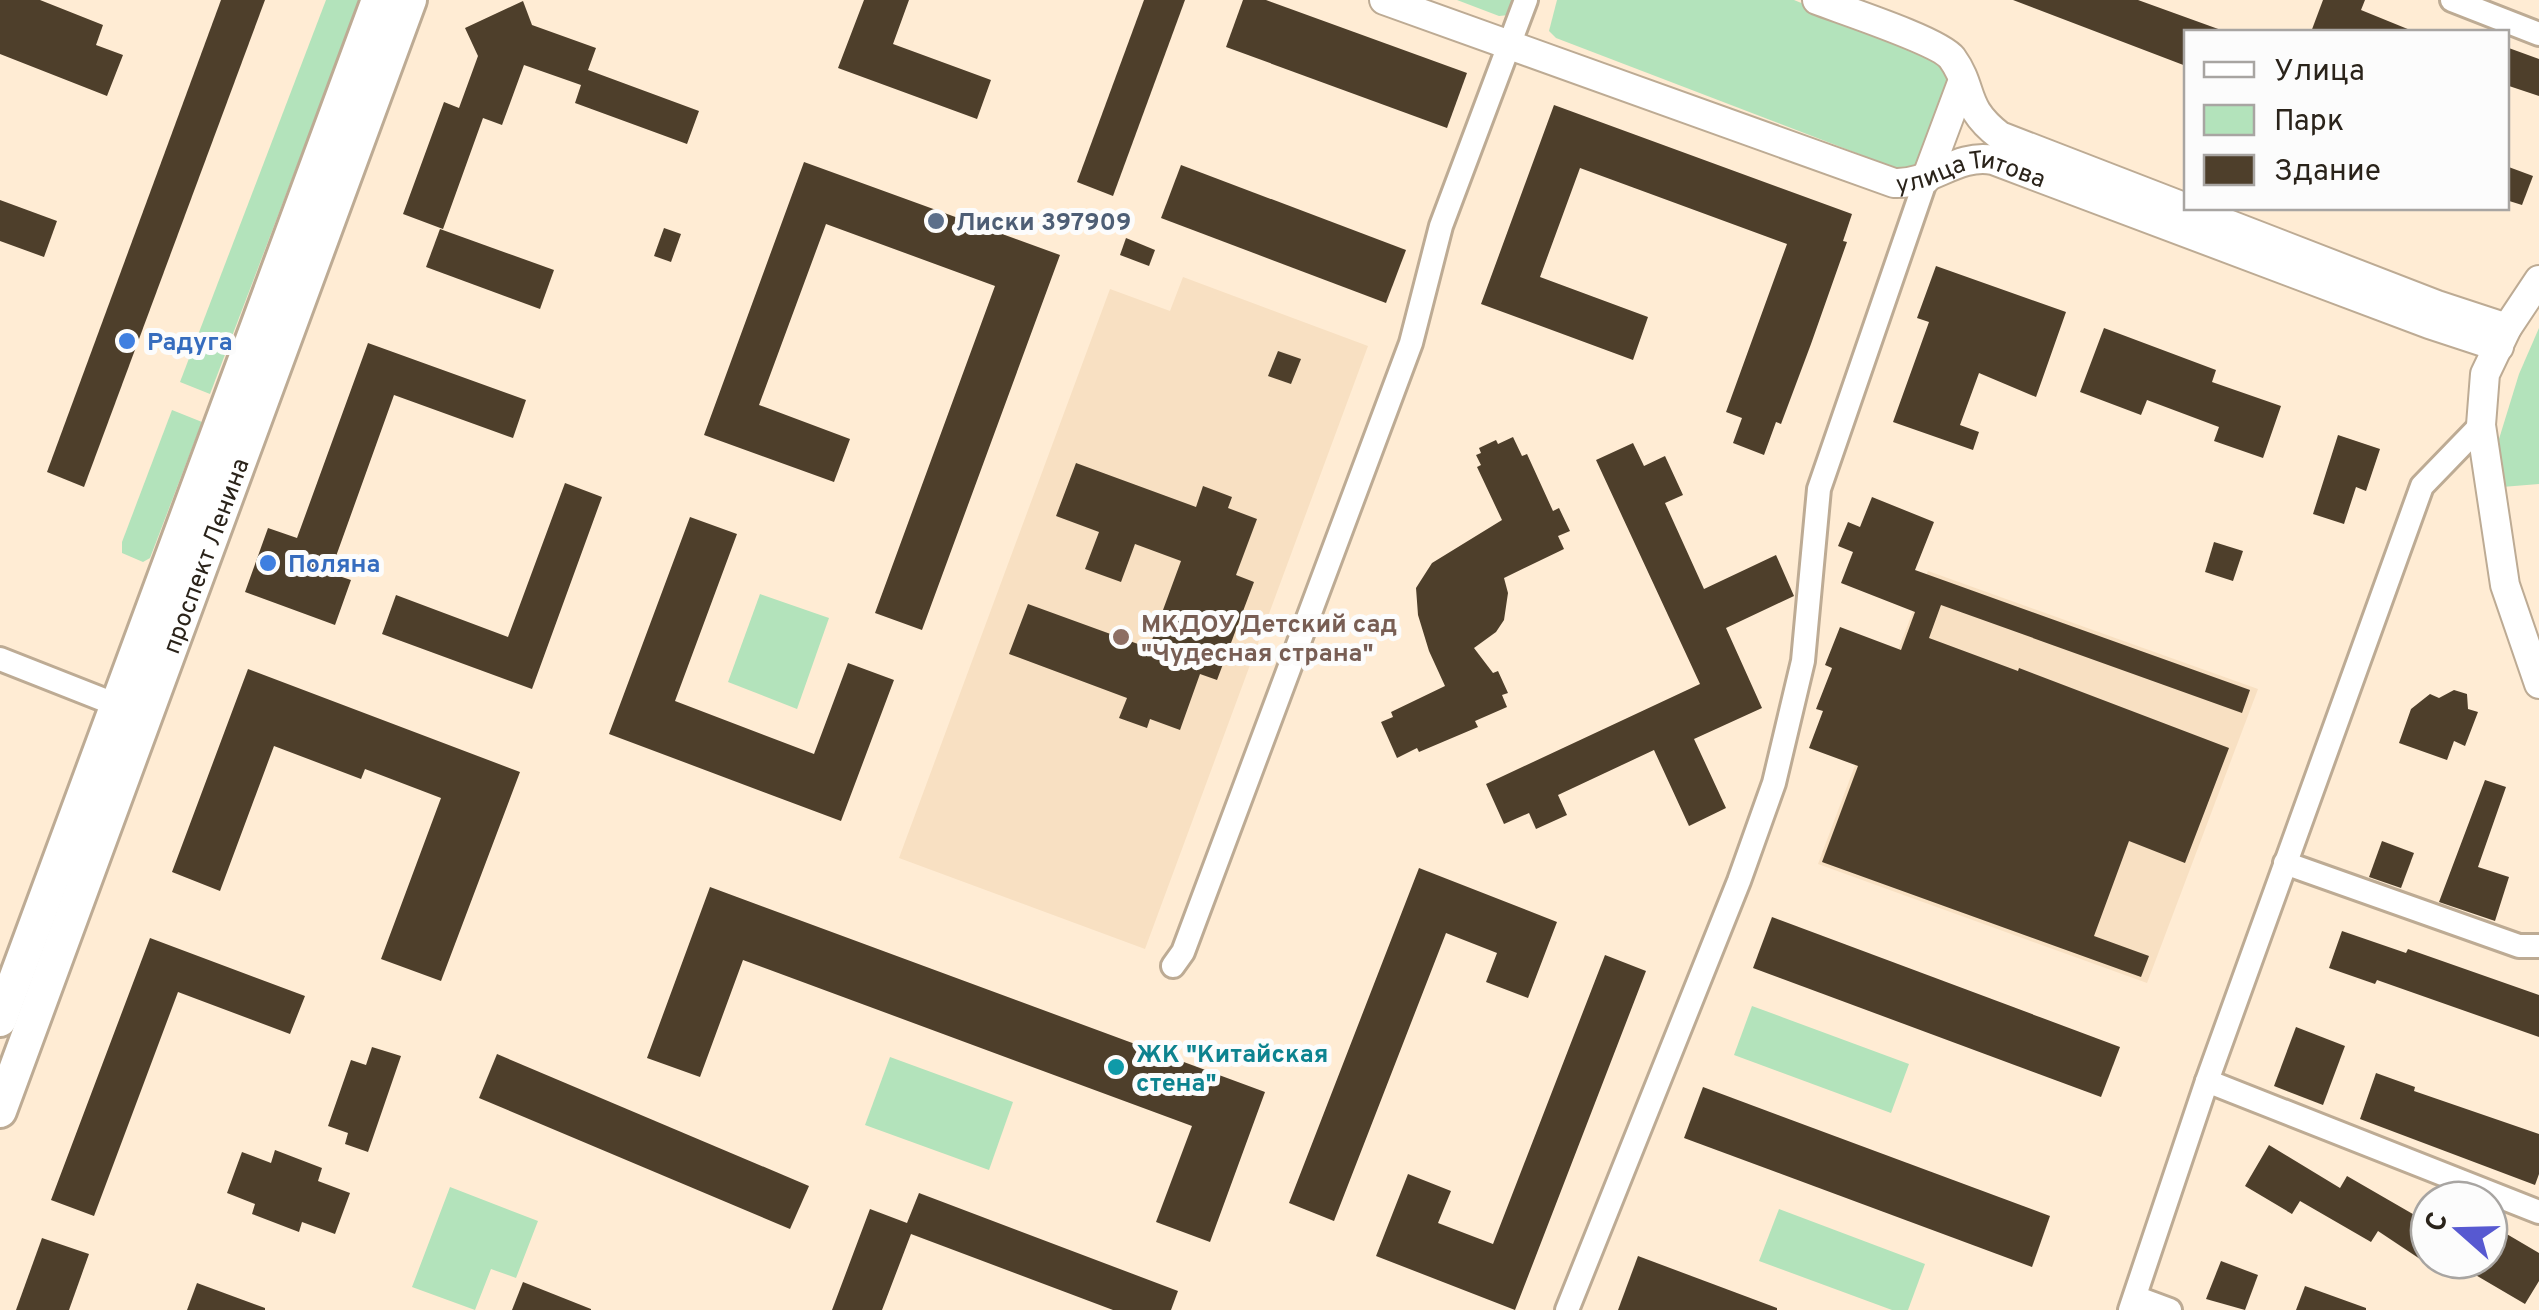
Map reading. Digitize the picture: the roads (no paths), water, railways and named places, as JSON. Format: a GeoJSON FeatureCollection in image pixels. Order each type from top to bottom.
{"type":"FeatureCollection","features":[{"type":"Feature","properties":{"kind":"main road","name":"проспект Ленина"},"geometry":{"type":"LineString","coordinates":[[0,1111],[131,711],[378,0]]}},
{"type":"Feature","properties":{"kind":"main road","name":"проспект Ленина"},"geometry":{"type":"LineString","coordinates":[[0,1020],[131,711],[410,0]]}},
{"type":"Feature","properties":{"kind":"street","name":"улица Титова"},"geometry":{"type":"LineString","coordinates":[[1384,0],[1894,183],[1926,179],[1977,157],[1994,160],[2503,338]]}},
{"type":"Feature","properties":{"kind":"street"},"geometry":{"type":"LineString","coordinates":[[1173,966],[1183,952],[1411,343],[1440,226],[1526,0]]}},
{"type":"Feature","properties":{"kind":"street","name":"улица Титова"},"geometry":{"type":"LineString","coordinates":[[1817,0],[1944,50],[1980,120],[2000,136],[2184,207]]}},
{"type":"Feature","properties":{"kind":"street"},"geometry":{"type":"LineString","coordinates":[[2452,0],[2539,34]]}},
{"type":"Feature","properties":{"kind":"street"},"geometry":{"type":"LineString","coordinates":[[1567,1310],[1740,881],[1774,783],[1803,661],[1819,489],[1962,80]]}},
{"type":"Feature","properties":{"kind":"street"},"geometry":{"type":"LineString","coordinates":[[1894,183],[1903,193],[1910,220]]}},
{"type":"Feature","properties":{"kind":"street","name":"улица Титова"},"geometry":{"type":"LineString","coordinates":[[2191,210],[2436,305],[2503,338]]}},
{"type":"Feature","properties":{"kind":"street"},"geometry":{"type":"LineString","coordinates":[[2539,280],[2485,374],[2481,425],[2506,585],[2539,684]]}},
{"type":"Feature","properties":{"kind":"street"},"geometry":{"type":"LineString","coordinates":[[2170,1310],[2133,1303],[2208,1081],[2422,486],[2481,425]]}},
{"type":"Feature","properties":{"kind":"street"},"geometry":{"type":"LineString","coordinates":[[0,658],[131,711]]}},
{"type":"Feature","properties":{"kind":"street"},"geometry":{"type":"LineString","coordinates":[[2285,863],[2519,946],[2539,946]]}},
{"type":"Feature","properties":{"kind":"street"},"geometry":{"type":"LineString","coordinates":[[2208,1081],[2539,1212]]}},
{"type":"Feature","properties":{"kind":"place","name":"Лиски 397909"},"geometry":{"type":"Point","coordinates":[936,221]}},
{"type":"Feature","properties":{"kind":"place","name":"Радуга"},"geometry":{"type":"Point","coordinates":[127,341]}},
{"type":"Feature","properties":{"kind":"place","name":"Поляна"},"geometry":{"type":"Point","coordinates":[268,563]}},
{"type":"Feature","properties":{"kind":"place","name":"МКДОУ Детский сад \"Чудесная страна\""},"geometry":{"type":"Point","coordinates":[1121,637]}},
{"type":"Feature","properties":{"kind":"place","name":"ЖК \"Китайская стена\""},"geometry":{"type":"Point","coordinates":[1116,1067]}}]}
